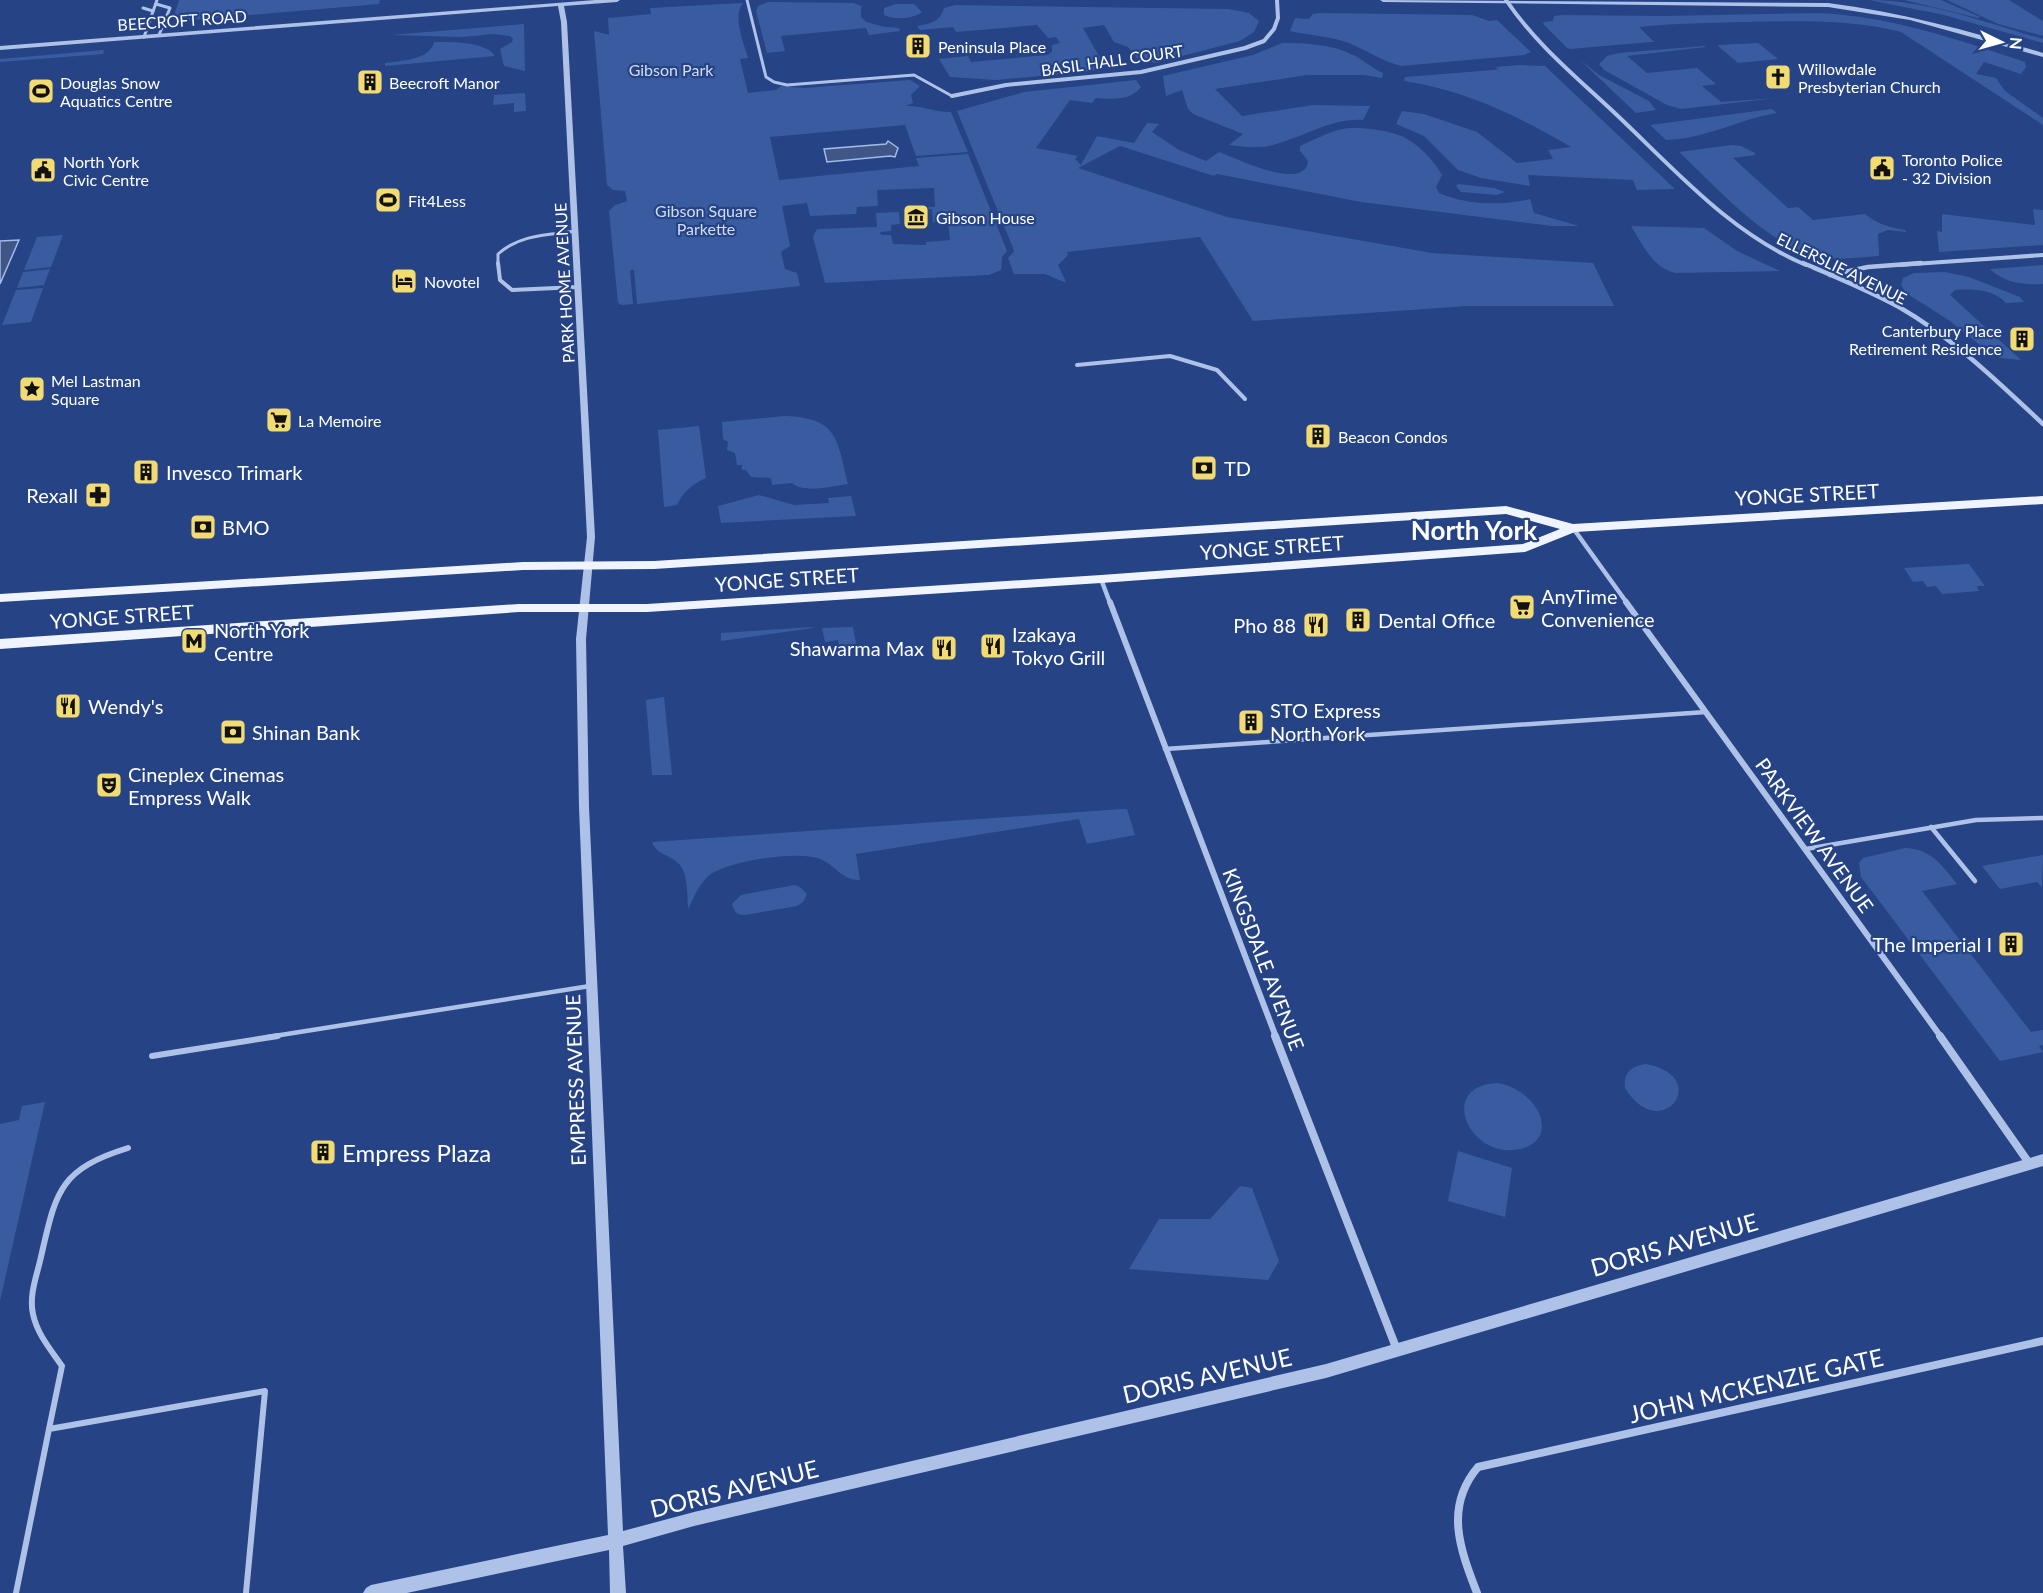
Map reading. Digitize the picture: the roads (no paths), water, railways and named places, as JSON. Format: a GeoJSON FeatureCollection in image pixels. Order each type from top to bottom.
{"type":"FeatureCollection","features":[{"type":"Feature","properties":{"kind":"main road","name":"YONGE STREET"},"geometry":{"type":"LineString","coordinates":[[0,598],[523,566],[654,564],[1506,510],[1573,528],[2043,500]]}},
{"type":"Feature","properties":{"kind":"main road","name":"YONGE STREET"},"geometry":{"type":"LineString","coordinates":[[0,644],[519,608],[647,608],[1101,579],[1525,548],[1573,528]]}},
{"type":"Feature","properties":{"kind":"street","name":"BEECROFT ROAD"},"geometry":{"type":"LineString","coordinates":[[0,48],[560,2],[617,0]]}},
{"type":"Feature","properties":{"kind":"street","name":"BASIL HALL COURT"},"geometry":{"type":"LineString","coordinates":[[952,96],[1006,85],[1141,72],[1245,48],[1264,41],[1274,29],[1278,18],[1277,0]]}},
{"type":"Feature","properties":{"kind":"street"},"geometry":{"type":"LineString","coordinates":[[1383,0],[1806,4],[1851,7],[1930,21],[2043,55]]}},
{"type":"Feature","properties":{"kind":"street","name":"ELLERSLIE AVENUE"},"geometry":{"type":"LineString","coordinates":[[1506,1],[1518,18],[1555,57],[1723,213],[1774,250],[1879,296],[1923,322],[2043,424]]}},
{"type":"Feature","properties":{"kind":"street","name":"PARK HOME AVENUE"},"geometry":{"type":"LineString","coordinates":[[560,2],[564,22],[576,231],[591,537],[588,565]]}},
{"type":"Feature","properties":{"kind":"street"},"geometry":{"type":"LineString","coordinates":[[1830,275],[1862,267],[2043,255]]}},
{"type":"Feature","properties":{"kind":"street","name":"PARKVIEW AVENUE"},"geometry":{"type":"LineString","coordinates":[[1573,528],[1806,849],[2029,1163]]}},
{"type":"Feature","properties":{"kind":"street","name":"EMPRESS AVENUE"},"geometry":{"type":"LineString","coordinates":[[588,565],[581,639],[584,807],[618,1593]]}},
{"type":"Feature","properties":{"kind":"street","name":"KINGSDALE AVENUE"},"geometry":{"type":"LineString","coordinates":[[1101,579],[1164,749],[1397,1350]]}},
{"type":"Feature","properties":{"kind":"street","name":"DORIS AVENUE"},"geometry":{"type":"LineString","coordinates":[[371,1593],[615,1541],[694,1519],[1326,1371],[2043,1160]]}},
{"type":"Feature","properties":{"kind":"street","name":"JOHN MCKENZIE GATE"},"geometry":{"type":"LineString","coordinates":[[1477,1593],[1460,1540],[1457,1505],[1460,1490],[1467,1476],[1478,1467],[2043,1341]]}},
{"type":"Feature","properties":{"kind":"lane"},"geometry":{"type":"LineString","coordinates":[[144,37],[158,0]]}},
{"type":"Feature","properties":{"kind":"lane"},"geometry":{"type":"LineString","coordinates":[[747,0],[766,76],[774,82],[787,85],[914,75],[952,96]]}},
{"type":"Feature","properties":{"kind":"lane"},"geometry":{"type":"LineString","coordinates":[[156,4],[171,8],[159,35]]}},
{"type":"Feature","properties":{"kind":"lane"},"geometry":{"type":"LineString","coordinates":[[143,8],[153,11]]}},
{"type":"Feature","properties":{"kind":"lane"},"geometry":{"type":"LineString","coordinates":[[576,231],[521,240],[505,246],[498,254],[498,278],[503,286],[512,290],[578,287]]}},
{"type":"Feature","properties":{"kind":"lane"},"geometry":{"type":"LineString","coordinates":[[1077,365],[1170,356],[1217,370],[1245,399]]}},
{"type":"Feature","properties":{"kind":"lane"},"geometry":{"type":"LineString","coordinates":[[1164,749],[1706,712]]}},
{"type":"Feature","properties":{"kind":"lane"},"geometry":{"type":"LineString","coordinates":[[1806,849],[1976,820],[2043,818]]}},
{"type":"Feature","properties":{"kind":"lane"},"geometry":{"type":"LineString","coordinates":[[1931,828],[1975,881]]}},
{"type":"Feature","properties":{"kind":"lane"},"geometry":{"type":"LineString","coordinates":[[152,1056],[592,985]]}},
{"type":"Feature","properties":{"kind":"lane"},"geometry":{"type":"LineString","coordinates":[[16,1593],[62,1366],[35,1322],[32,1310],[33,1291],[57,1194],[68,1178],[100,1155],[128,1148]]}},
{"type":"Feature","properties":{"kind":"lane"},"geometry":{"type":"LineString","coordinates":[[49,1429],[266,1391],[246,1593]]}},
{"type":"Feature","properties":{"kind":"place","name":"Peninsula Place"},"geometry":{"type":"Point","coordinates":[918,46]}},
{"type":"Feature","properties":{"kind":"place","name":"Willowdale Presbyterian Church"},"geometry":{"type":"Point","coordinates":[1778,77]}},
{"type":"Feature","properties":{"kind":"place","name":"Beecroft Manor"},"geometry":{"type":"Point","coordinates":[370,82]}},
{"type":"Feature","properties":{"kind":"place","name":"Douglas Snow Aquatics Centre"},"geometry":{"type":"Point","coordinates":[41,91]}},
{"type":"Feature","properties":{"kind":"place","name":"Toronto Police - 32 Division"},"geometry":{"type":"Point","coordinates":[1882,168]}},
{"type":"Feature","properties":{"kind":"place","name":"North York Civic Centre"},"geometry":{"type":"Point","coordinates":[43,170]}},
{"type":"Feature","properties":{"kind":"place","name":"Fit4Less"},"geometry":{"type":"Point","coordinates":[388,200]}},
{"type":"Feature","properties":{"kind":"place","name":"Gibson House"},"geometry":{"type":"Point","coordinates":[916,217]}},
{"type":"Feature","properties":{"kind":"place","name":"Novotel"},"geometry":{"type":"Point","coordinates":[404,281]}},
{"type":"Feature","properties":{"kind":"place","name":"Canterbury Place Retirement Residence"},"geometry":{"type":"Point","coordinates":[2022,339]}},
{"type":"Feature","properties":{"kind":"place","name":"Mel Lastman Square"},"geometry":{"type":"Point","coordinates":[32,389]}},
{"type":"Feature","properties":{"kind":"place","name":"La Memoire"},"geometry":{"type":"Point","coordinates":[279,420]}},
{"type":"Feature","properties":{"kind":"place","name":"Beacon Condos"},"geometry":{"type":"Point","coordinates":[1318,436]}},
{"type":"Feature","properties":{"kind":"place","name":"TD"},"geometry":{"type":"Point","coordinates":[1204,468]}},
{"type":"Feature","properties":{"kind":"place","name":"Invesco Trimark"},"geometry":{"type":"Point","coordinates":[146,472]}},
{"type":"Feature","properties":{"kind":"place","name":"Rexall"},"geometry":{"type":"Point","coordinates":[98,495]}},
{"type":"Feature","properties":{"kind":"place","name":"BMO"},"geometry":{"type":"Point","coordinates":[203,527]}},
{"type":"Feature","properties":{"kind":"place","name":"AnyTime Convenience"},"geometry":{"type":"Point","coordinates":[1522,607]}},
{"type":"Feature","properties":{"kind":"place","name":"Dental Office"},"geometry":{"type":"Point","coordinates":[1358,620]}},
{"type":"Feature","properties":{"kind":"place","name":"Pho 88"},"geometry":{"type":"Point","coordinates":[1316,625]}},
{"type":"Feature","properties":{"kind":"place","name":"North York Centre"},"geometry":{"type":"Point","coordinates":[194,641]}},
{"type":"Feature","properties":{"kind":"place","name":"Izakaya Tokyo Grill"},"geometry":{"type":"Point","coordinates":[993,646]}},
{"type":"Feature","properties":{"kind":"place","name":"Shawarma Max"},"geometry":{"type":"Point","coordinates":[944,648]}},
{"type":"Feature","properties":{"kind":"place","name":"Wendy's"},"geometry":{"type":"Point","coordinates":[68,706]}},
{"type":"Feature","properties":{"kind":"place","name":"STO Express North York"},"geometry":{"type":"Point","coordinates":[1251,722]}},
{"type":"Feature","properties":{"kind":"place","name":"Shinan Bank"},"geometry":{"type":"Point","coordinates":[233,732]}},
{"type":"Feature","properties":{"kind":"place","name":"Cineplex Cinemas Empress Walk"},"geometry":{"type":"Point","coordinates":[109,785]}},
{"type":"Feature","properties":{"kind":"place","name":"The Imperial I"},"geometry":{"type":"Point","coordinates":[2011,944]}},
{"type":"Feature","properties":{"kind":"place","name":"Empress Plaza"},"geometry":{"type":"Point","coordinates":[323,1152]}},
{"type":"Feature","properties":{"kind":"district","name":"North York"},"geometry":{"type":"Point","coordinates":[1474,530]}},
{"type":"Feature","properties":{"kind":"park label","name":"Gibson Park"},"geometry":{"type":"Point","coordinates":[671,69]}},
{"type":"Feature","properties":{"kind":"park label","name":"Gibson Square Parkette"},"geometry":{"type":"Point","coordinates":[706,219]}}]}
